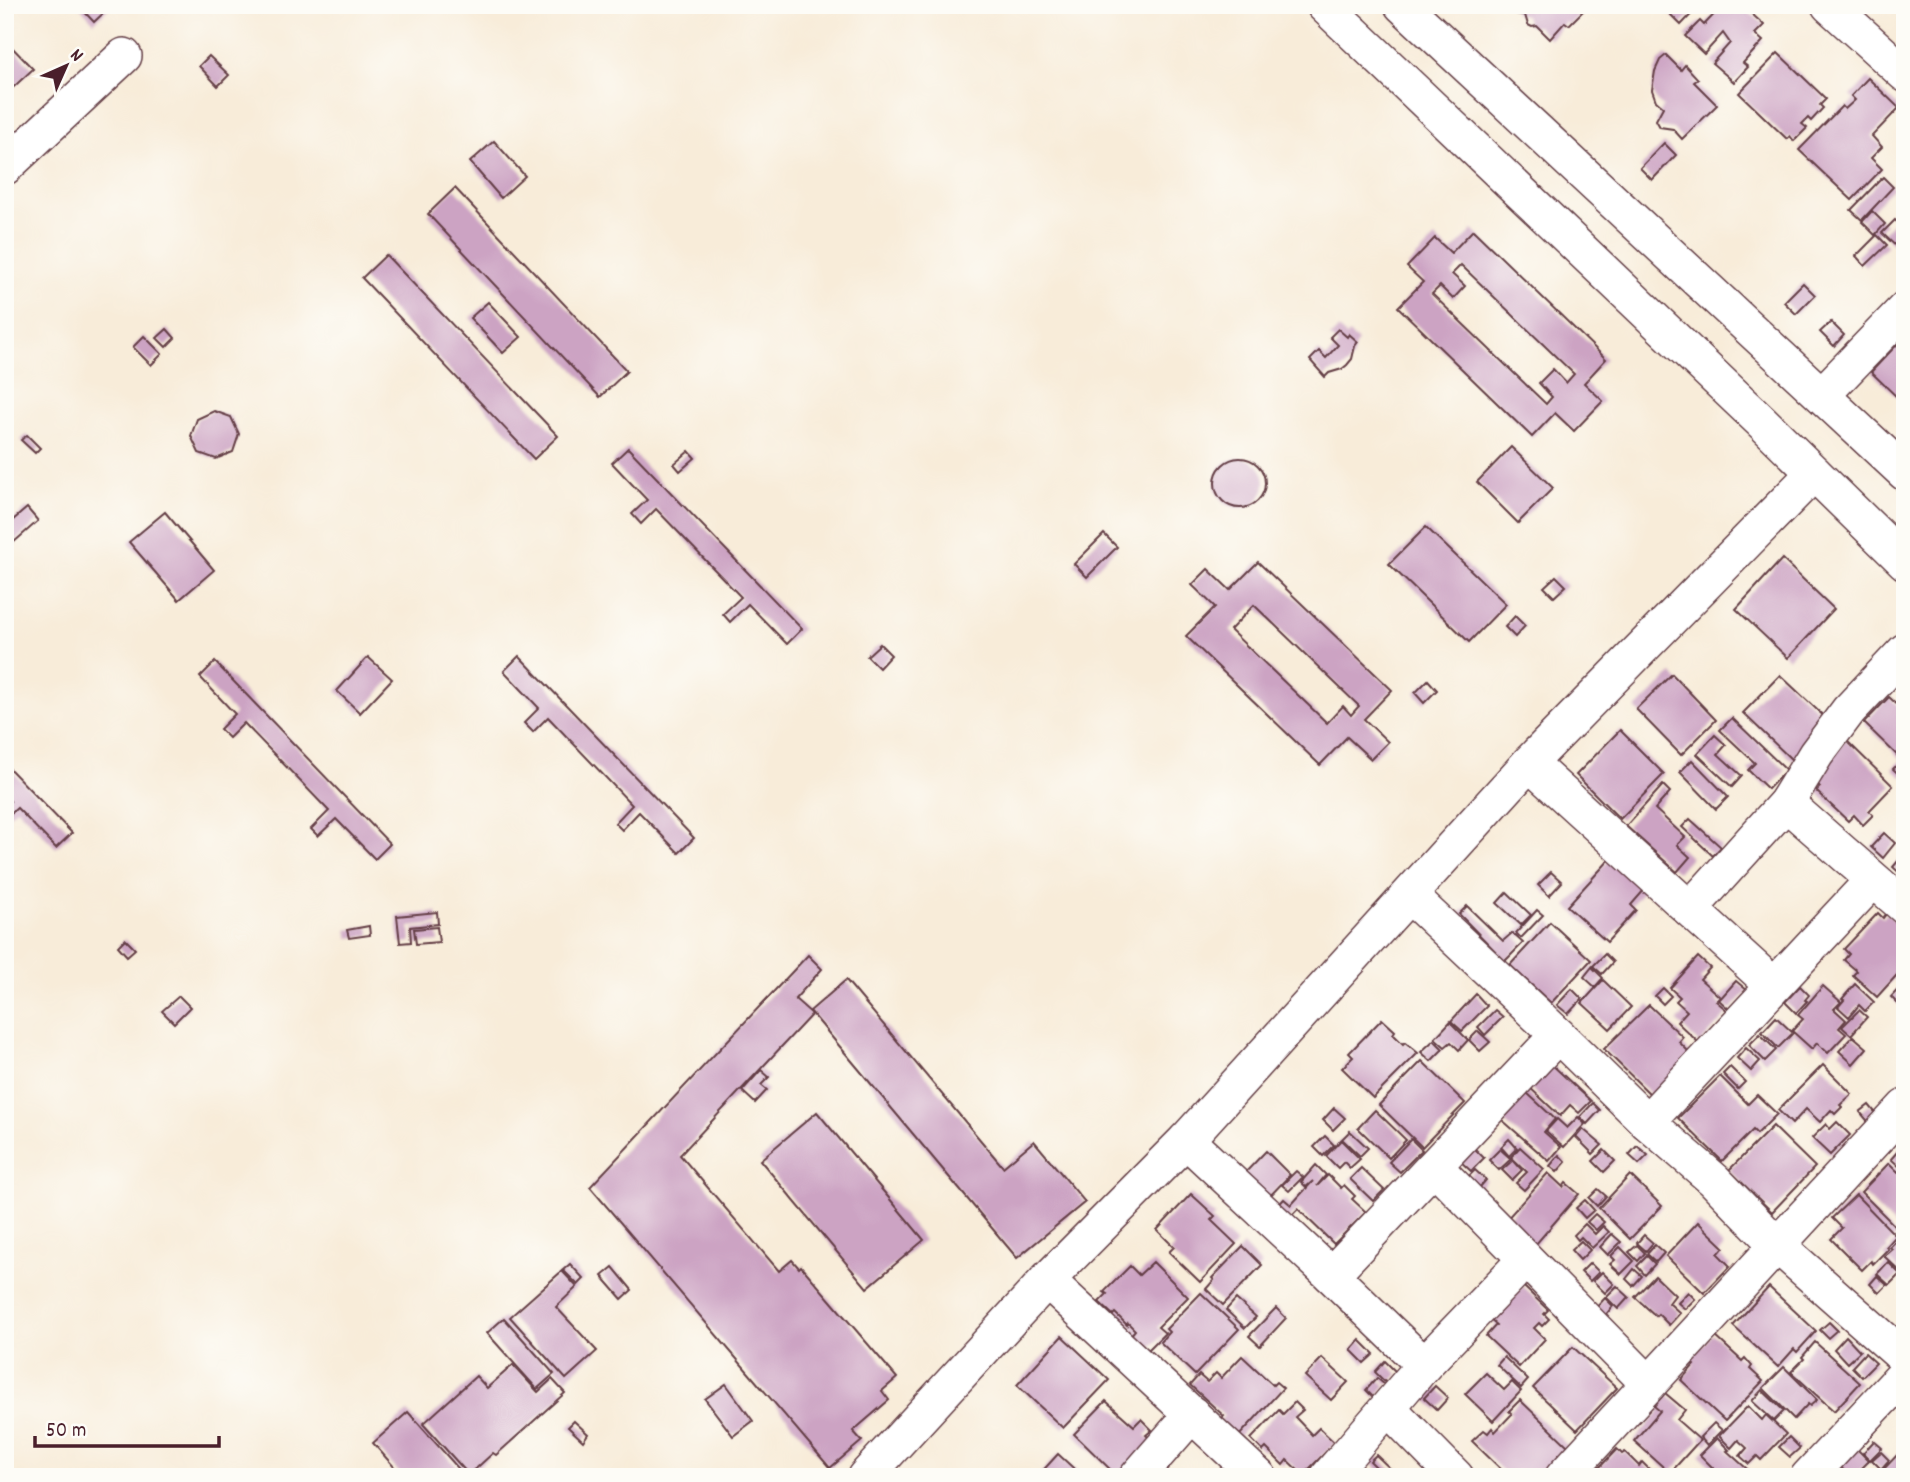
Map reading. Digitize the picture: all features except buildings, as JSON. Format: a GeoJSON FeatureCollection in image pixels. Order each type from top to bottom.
{"type":"FeatureCollection","features":[{"type":"Feature","properties":{"kind":"street"},"geometry":{"type":"LineString","coordinates":[[1324,5],[1905,562]]}},
{"type":"Feature","properties":{"kind":"street"},"geometry":{"type":"LineString","coordinates":[[1402,5],[1905,473]]}},
{"type":"Feature","properties":{"kind":"street"},"geometry":{"type":"LineString","coordinates":[[1829,5],[1905,74]]}},
{"type":"Feature","properties":{"kind":"street"},"geometry":{"type":"LineString","coordinates":[[5,167],[124,56]]}},
{"type":"Feature","properties":{"kind":"street"},"geometry":{"type":"LineString","coordinates":[[1762,422],[1905,309]]}},
{"type":"Feature","properties":{"kind":"street"},"geometry":{"type":"LineString","coordinates":[[865,1477],[1047,1280],[1186,1140],[1529,763],[1814,473]]}},
{"type":"Feature","properties":{"kind":"street"},"geometry":{"type":"LineString","coordinates":[[1690,909],[1786,803],[1816,754],[1849,710],[1905,651]]}},
{"type":"Feature","properties":{"kind":"street"},"geometry":{"type":"LineString","coordinates":[[1529,763],[1773,985]]}},
{"type":"Feature","properties":{"kind":"street"},"geometry":{"type":"LineString","coordinates":[[1786,803],[1905,906]]}},
{"type":"Feature","properties":{"kind":"street"},"geometry":{"type":"LineString","coordinates":[[1647,1122],[1873,880]]}},
{"type":"Feature","properties":{"kind":"street"},"geometry":{"type":"LineString","coordinates":[[1410,896],[1558,1034],[1647,1122],[1714,1180],[1777,1245],[1905,1357]]}},
{"type":"Feature","properties":{"kind":"street"},"geometry":{"type":"LineString","coordinates":[[1331,1275],[1558,1034]]}},
{"type":"Feature","properties":{"kind":"street"},"geometry":{"type":"LineString","coordinates":[[1563,1477],[1905,1107]]}},
{"type":"Feature","properties":{"kind":"street"},"geometry":{"type":"LineString","coordinates":[[1186,1140],[1424,1365]]}},
{"type":"Feature","properties":{"kind":"street"},"geometry":{"type":"LineString","coordinates":[[1435,1167],[1649,1384]]}},
{"type":"Feature","properties":{"kind":"street"},"geometry":{"type":"LineString","coordinates":[[1328,1477],[1424,1365],[1525,1260]]}},
{"type":"Feature","properties":{"kind":"street"},"geometry":{"type":"LineString","coordinates":[[1047,1280],[1259,1477]]}},
{"type":"Feature","properties":{"kind":"street"},"geometry":{"type":"LineString","coordinates":[[1808,1477],[1905,1374]]}},
{"type":"Feature","properties":{"kind":"street"},"geometry":{"type":"LineString","coordinates":[[1388,1408],[1455,1477]]}},
{"type":"Feature","properties":{"kind":"street"},"geometry":{"type":"LineString","coordinates":[[1137,1477],[1192,1415]]}}]}
